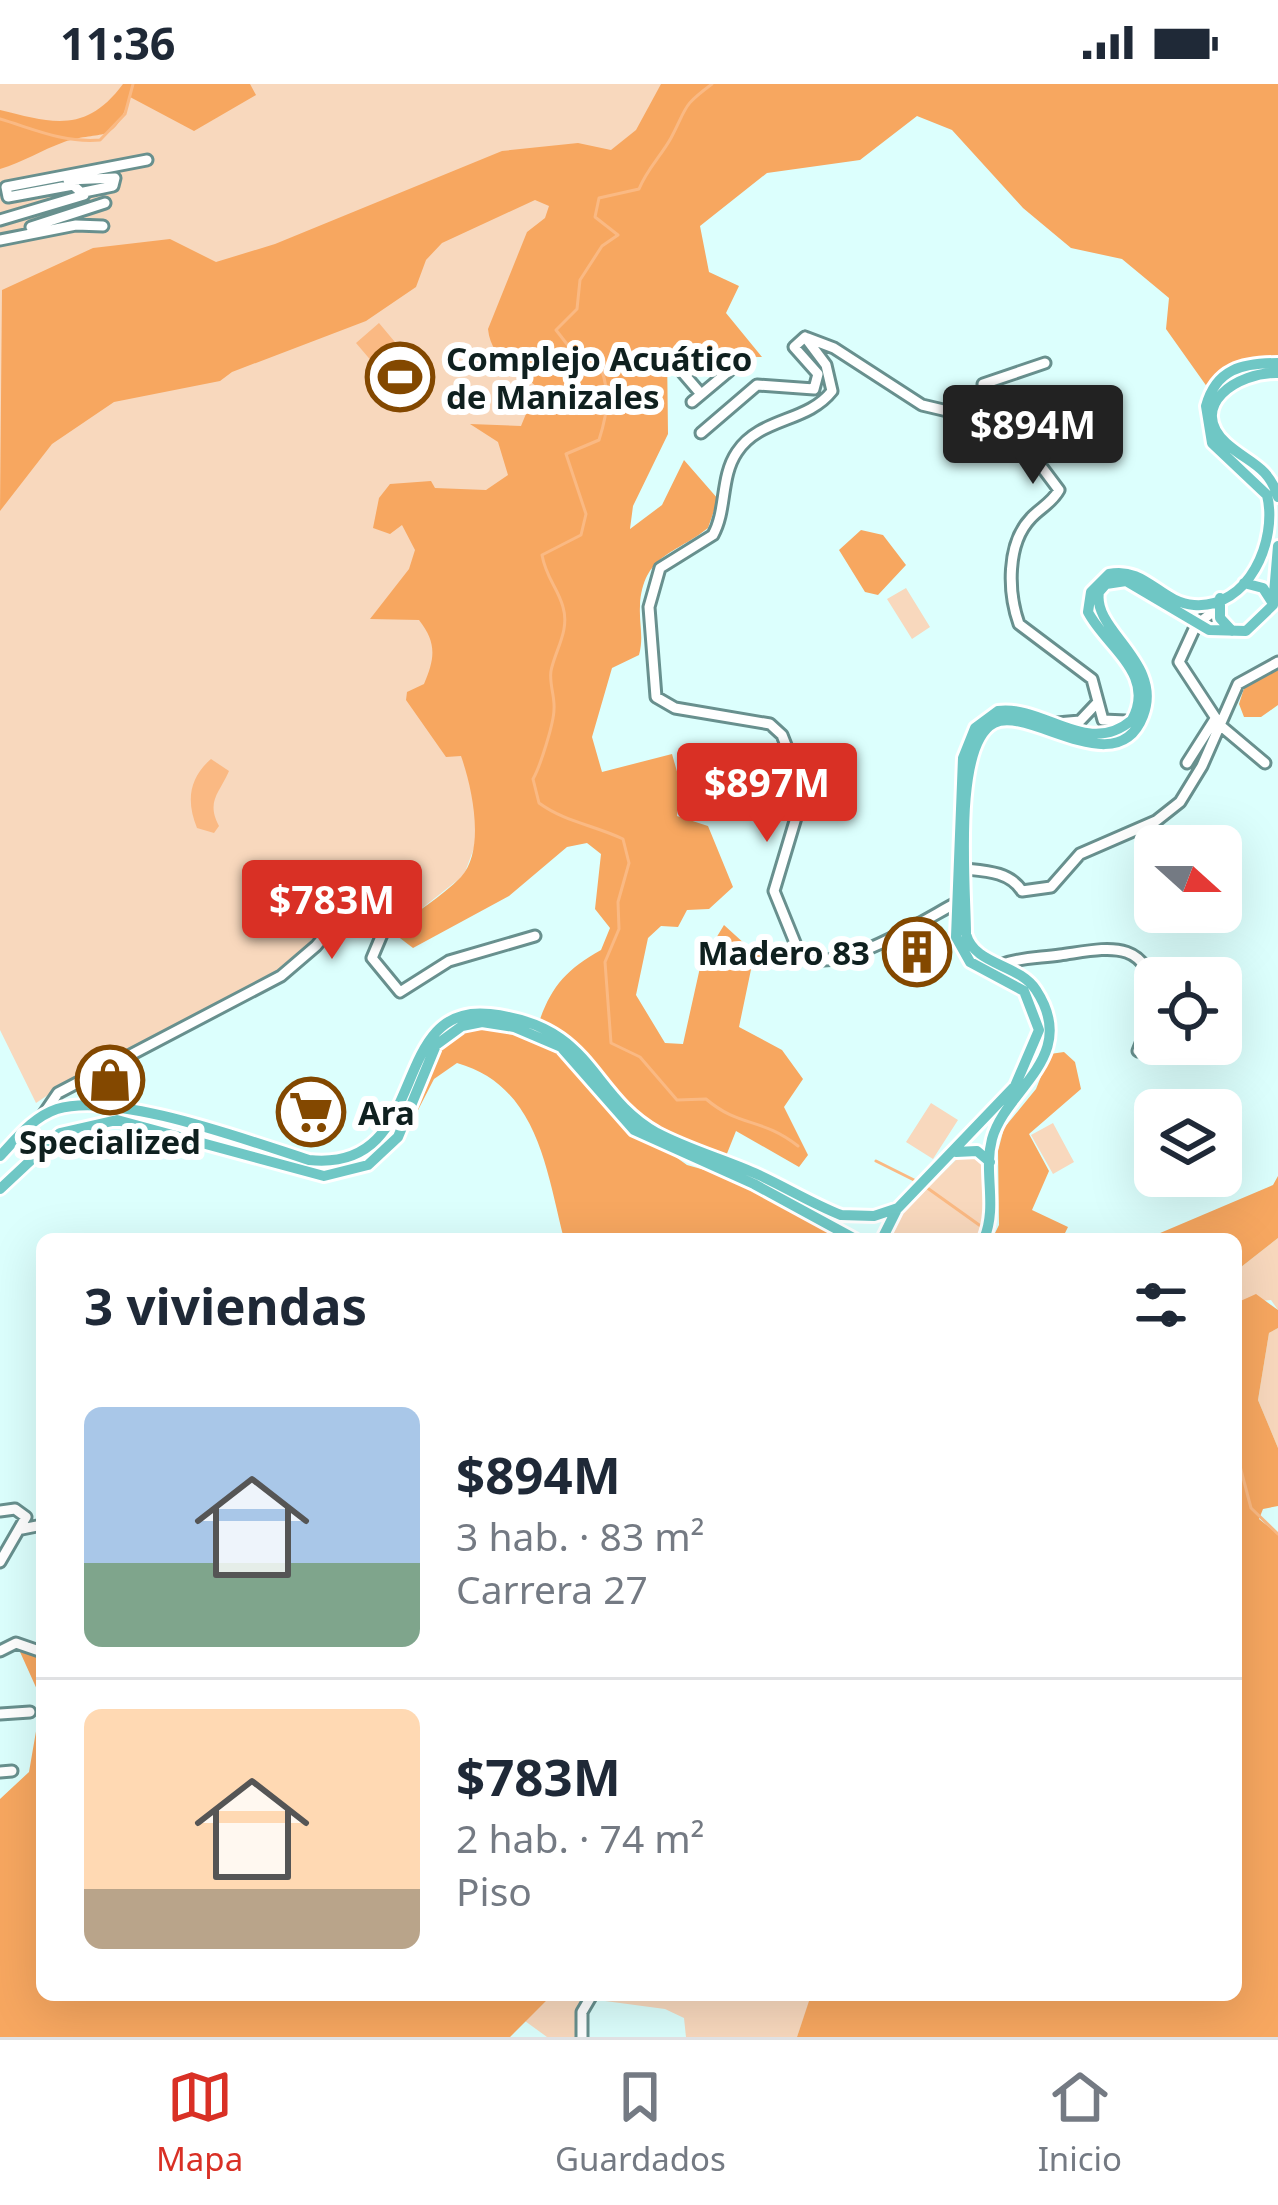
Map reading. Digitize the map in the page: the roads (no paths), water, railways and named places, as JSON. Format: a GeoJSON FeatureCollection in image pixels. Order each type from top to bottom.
{"type":"FeatureCollection","features":[{"type":"Feature","properties":{"kind":"main road"},"geometry":{"type":"LineString","coordinates":[[885,1233],[898,1208],[943,1166],[1024,1074],[1039,1030],[1024,991],[963,956],[956,938],[960,775],[968,740],[985,718],[998,711],[1024,711],[1051,724],[1101,735],[1132,720],[1139,704],[1136,680],[1088,612],[1098,581],[1130,572],[1189,605],[1219,603],[1244,583],[1264,556],[1269,506],[1259,484],[1212,443],[1206,406],[1210,391],[1226,372],[1240,365],[1278,363]]}},
{"type":"Feature","properties":{"kind":"main road"},"geometry":{"type":"LineString","coordinates":[[1278,373],[1255,372],[1232,381],[1218,400],[1216,418],[1226,443],[1260,464],[1278,497]]}},
{"type":"Feature","properties":{"kind":"main road"},"geometry":{"type":"LineString","coordinates":[[987,1233],[996,1127],[1032,1080],[1048,1029],[1038,994],[1003,964],[979,955],[968,943],[967,773],[975,744],[989,726],[1011,718],[1084,744],[1111,741],[1140,724],[1147,701],[1144,678],[1097,603],[1106,584],[1126,581],[1196,625],[1234,632],[1257,625],[1273,605],[1278,547]]}},
{"type":"Feature","properties":{"kind":"main road"},"geometry":{"type":"LineString","coordinates":[[1244,583],[1263,588],[1273,605]]}},
{"type":"Feature","properties":{"kind":"main road"},"geometry":{"type":"LineString","coordinates":[[1219,603],[1234,632]]}},
{"type":"Feature","properties":{"kind":"main road"},"geometry":{"type":"LineString","coordinates":[[0,1156],[43,1115],[82,1103],[108,1104],[309,1160],[340,1160],[386,1134],[430,1038],[460,1018],[496,1015],[567,1040],[592,1063],[623,1106],[658,1133],[842,1216],[874,1216],[898,1208]]}},
{"type":"Feature","properties":{"kind":"main road"},"geometry":{"type":"LineString","coordinates":[[0,1189],[60,1133],[117,1120],[306,1172],[343,1174],[368,1165],[391,1147],[436,1045],[462,1026],[482,1022],[561,1047],[634,1130],[768,1191],[844,1233]]}},
{"type":"Feature","properties":{"kind":"main road"},"geometry":{"type":"LineString","coordinates":[[42,1146],[43,1115]]}},
{"type":"Feature","properties":{"kind":"main road"},"geometry":{"type":"LineString","coordinates":[[954,1152],[976,1151],[990,1162]]}},
{"type":"Feature","properties":{"kind":"street"},"geometry":{"type":"LineString","coordinates":[[0,220],[77,200],[84,192],[112,186],[115,178],[86,177],[5,196],[11,185],[147,160]]}},
{"type":"Feature","properties":{"kind":"street"},"geometry":{"type":"LineString","coordinates":[[45,187],[73,184],[84,192]]}},
{"type":"Feature","properties":{"kind":"street"},"geometry":{"type":"LineString","coordinates":[[0,240],[105,203]]}},
{"type":"Feature","properties":{"kind":"street"},"geometry":{"type":"LineString","coordinates":[[20,234],[103,226]]}},
{"type":"Feature","properties":{"kind":"street"},"geometry":{"type":"LineString","coordinates":[[800,340],[835,348],[908,398],[1011,426],[1058,484],[1055,498],[1032,516],[1018,541],[1014,611],[1027,634],[1092,679],[1103,720],[1132,720]]}},
{"type":"Feature","properties":{"kind":"street"},"geometry":{"type":"LineString","coordinates":[[701,433],[765,383],[814,389],[818,374],[800,340]]}},
{"type":"Feature","properties":{"kind":"street"},"geometry":{"type":"LineString","coordinates":[[800,340],[826,365],[832,391],[810,411],[757,431],[738,450],[713,536],[660,568],[649,608],[656,697],[675,708],[777,728],[805,790],[803,809],[774,891],[800,955],[819,963],[875,946],[956,902]]}},
{"type":"Feature","properties":{"kind":"street"},"geometry":{"type":"LineString","coordinates":[[703,356],[683,373],[700,395],[727,410]]}},
{"type":"Feature","properties":{"kind":"street"},"geometry":{"type":"LineString","coordinates":[[983,384],[1045,363]]}},
{"type":"Feature","properties":{"kind":"street"},"geometry":{"type":"LineString","coordinates":[[700,395],[729,371]]}},
{"type":"Feature","properties":{"kind":"street"},"geometry":{"type":"LineString","coordinates":[[934,399],[944,409]]}},
{"type":"Feature","properties":{"kind":"street"},"geometry":{"type":"LineString","coordinates":[[1219,603],[1196,625],[1179,662],[1201,688],[1218,723],[1264,763]]}},
{"type":"Feature","properties":{"kind":"street"},"geometry":{"type":"LineString","coordinates":[[1187,639],[1209,631]]}},
{"type":"Feature","properties":{"kind":"street"},"geometry":{"type":"LineString","coordinates":[[966,869],[995,873],[1016,882],[1022,891],[1051,887],[1080,854],[1156,821],[1180,802],[1238,684],[1278,662]]}},
{"type":"Feature","properties":{"kind":"street"},"geometry":{"type":"LineString","coordinates":[[1051,724],[1080,721],[1099,698]]}},
{"type":"Feature","properties":{"kind":"street"},"geometry":{"type":"LineString","coordinates":[[1187,763],[1218,723]]}},
{"type":"Feature","properties":{"kind":"street"},"geometry":{"type":"LineString","coordinates":[[43,1115],[58,1093],[281,976],[348,908],[368,906],[381,916],[383,932],[372,958],[400,992],[448,961],[535,936]]}},
{"type":"Feature","properties":{"kind":"street"},"geometry":{"type":"LineString","coordinates":[[1003,964],[1029,955],[1111,946],[1134,960]]}},
{"type":"Feature","properties":{"kind":"street"},"geometry":{"type":"LineString","coordinates":[[0,1511],[22,1510],[23,1527],[0,1562]]}},
{"type":"Feature","properties":{"kind":"street"},"geometry":{"type":"LineString","coordinates":[[23,1527],[36,1526]]}},
{"type":"Feature","properties":{"kind":"street"},"geometry":{"type":"LineString","coordinates":[[0,1651],[16,1643],[36,1650]]}},
{"type":"Feature","properties":{"kind":"street"},"geometry":{"type":"LineString","coordinates":[[0,1714],[30,1712]]}},
{"type":"Feature","properties":{"kind":"street"},"geometry":{"type":"LineString","coordinates":[[582,2037],[582,2012],[588,2001]]}},
{"type":"Feature","properties":{"kind":"waterway"},"geometry":{"type":"LineString","coordinates":[[0,119],[61,137],[100,140],[125,114],[133,84]]}},
{"type":"Feature","properties":{"kind":"waterway"},"geometry":{"type":"LineString","coordinates":[[712,84],[686,108],[639,189],[599,198],[595,217],[618,235],[602,246],[580,280],[577,309],[556,330],[570,348],[596,357],[606,388],[606,408],[599,440],[566,454],[586,514],[581,535],[542,555],[561,600],[565,624],[551,671],[552,724],[533,779],[539,803],[623,839],[629,863],[618,902],[619,929],[605,962],[611,1043],[640,1057],[677,1100],[706,1099],[798,1146]]}},
{"type":"Feature","properties":{"kind":"waterway"},"geometry":{"type":"LineString","coordinates":[[876,1161],[918,1182]]}},
{"type":"Feature","properties":{"kind":"waterway"},"geometry":{"type":"LineString","coordinates":[[926,1187],[982,1227]]}},
{"type":"Feature","properties":{"kind":"waterway"},"geometry":{"type":"LineString","coordinates":[[1242,1474],[1251,1508],[1278,1534]]}},
{"type":"Feature","properties":{"kind":"place","name":"Complejo Acuático de Manizales"},"geometry":{"type":"Point","coordinates":[400,377]}},
{"type":"Feature","properties":{"kind":"place","name":"Madero 83"},"geometry":{"type":"Point","coordinates":[917,952]}},
{"type":"Feature","properties":{"kind":"place","name":"Specialized"},"geometry":{"type":"Point","coordinates":[110,1080]}},
{"type":"Feature","properties":{"kind":"place","name":"Ara"},"geometry":{"type":"Point","coordinates":[311,1112]}}]}
